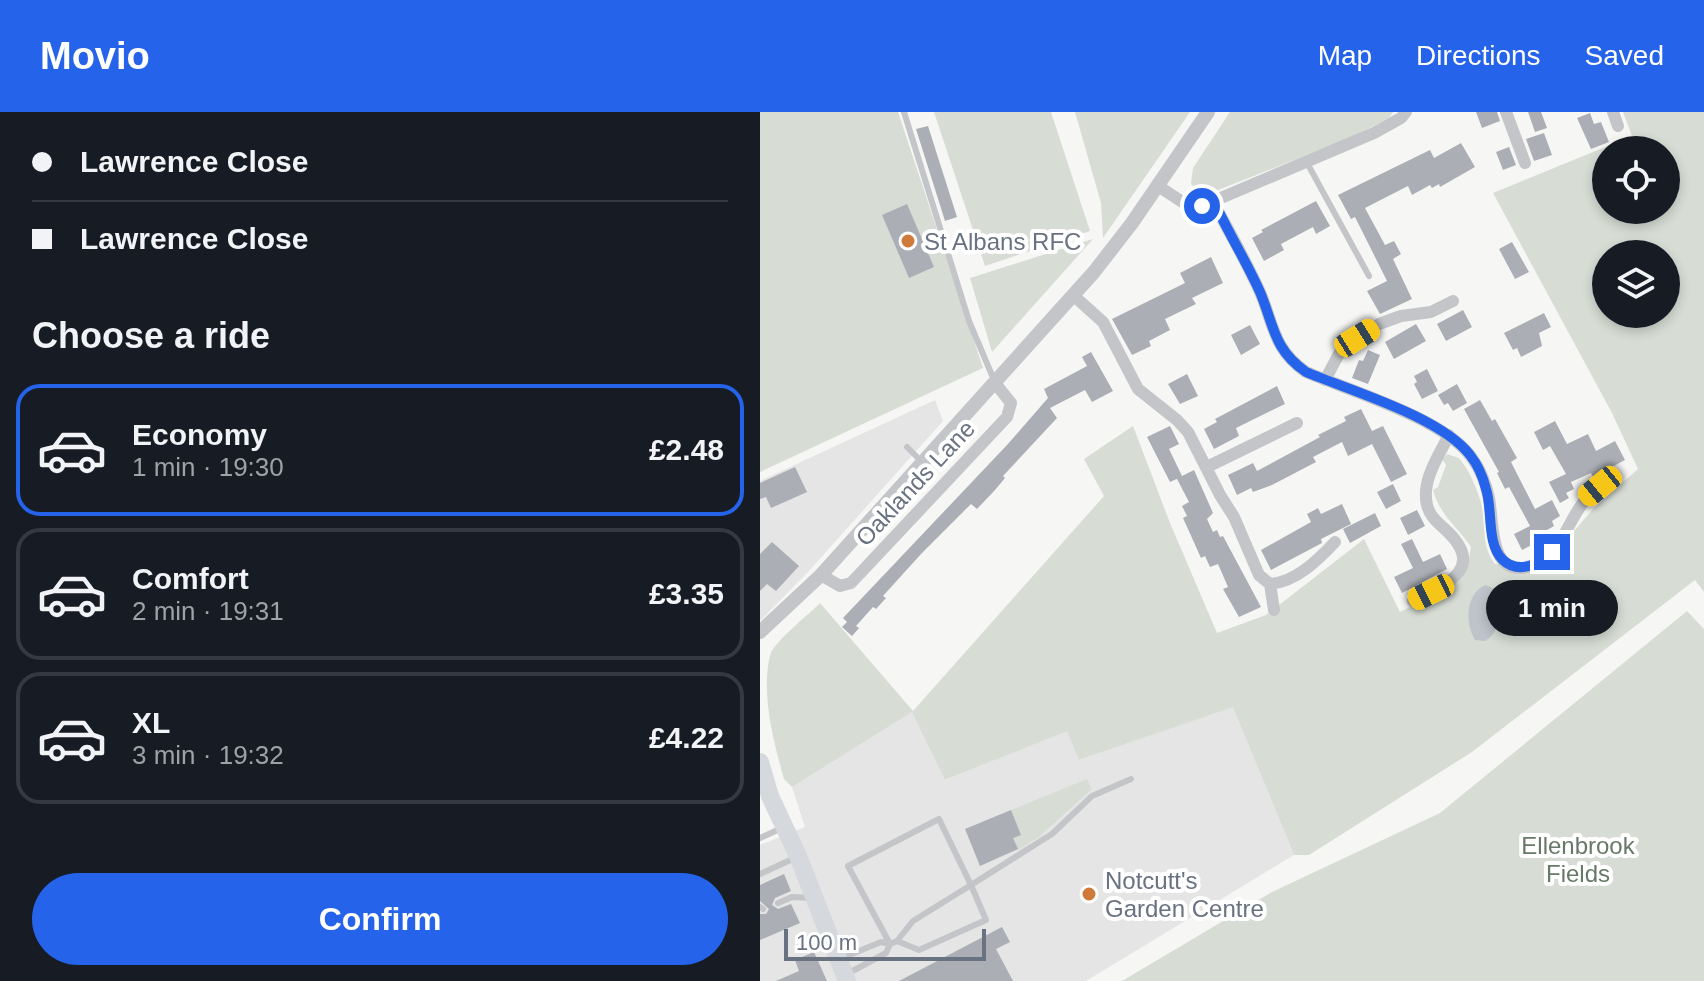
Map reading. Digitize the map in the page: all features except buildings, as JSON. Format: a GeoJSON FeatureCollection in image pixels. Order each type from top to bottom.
{"type":"FeatureCollection","features":[{"type":"Feature","properties":{"kind":"main road"},"geometry":{"type":"LineString","coordinates":[[760,762],[770,796],[798,856],[844,972]]}},
{"type":"Feature","properties":{"kind":"street","name":"Oaklands Lane"},"geometry":{"type":"LineString","coordinates":[[762,634],[821,575],[1074,296],[1117,243],[1208,112]]}},
{"type":"Feature","properties":{"kind":"street"},"geometry":{"type":"LineString","coordinates":[[1158,186],[1188,204],[1202,206],[1392,124],[1406,112]]}},
{"type":"Feature","properties":{"kind":"street"},"geometry":{"type":"LineString","coordinates":[[1506,112],[1525,163]]}},
{"type":"Feature","properties":{"kind":"street"},"geometry":{"type":"LineString","coordinates":[[1613,112],[1618,126]]}},
{"type":"Feature","properties":{"kind":"street"},"geometry":{"type":"LineString","coordinates":[[1213,202],[1259,290],[1282,350],[1306,372],[1429,424],[1449,435],[1470,455],[1481,474],[1489,500],[1495,547],[1505,562],[1529,566],[1548,557],[1587,497],[1615,477]]}},
{"type":"Feature","properties":{"kind":"street"},"geometry":{"type":"LineString","coordinates":[[1074,296],[1103,322],[1138,389],[1183,425],[1234,517],[1259,575],[1270,584],[1274,610]]}},
{"type":"Feature","properties":{"kind":"street"},"geometry":{"type":"LineString","coordinates":[[1325,380],[1340,352],[1379,324],[1401,316],[1431,312],[1453,301]]}},
{"type":"Feature","properties":{"kind":"street","name":"Oaklands Lane"},"geometry":{"type":"LineString","coordinates":[[821,575],[840,586],[851,583],[1007,417],[1011,403],[995,383]]}},
{"type":"Feature","properties":{"kind":"street"},"geometry":{"type":"LineString","coordinates":[[1207,467],[1297,423]]}},
{"type":"Feature","properties":{"kind":"street"},"geometry":{"type":"LineString","coordinates":[[1413,601],[1453,580],[1463,562],[1459,545],[1433,517],[1427,503],[1430,473],[1449,435]]}},
{"type":"Feature","properties":{"kind":"street"},"geometry":{"type":"LineString","coordinates":[[1270,584],[1295,576],[1335,542]]}},
{"type":"Feature","properties":{"kind":"lane"},"geometry":{"type":"LineString","coordinates":[[904,112],[969,321],[995,383]]}},
{"type":"Feature","properties":{"kind":"lane"},"geometry":{"type":"LineString","coordinates":[[1306,161],[1369,276]]}},
{"type":"Feature","properties":{"kind":"lane"},"geometry":{"type":"LineString","coordinates":[[907,447],[923,463]]}},
{"type":"Feature","properties":{"kind":"lane"},"geometry":{"type":"LineString","coordinates":[[844,972],[886,953],[913,921],[1052,834],[1092,796],[1131,779]]}},
{"type":"Feature","properties":{"kind":"lane"},"geometry":{"type":"LineString","coordinates":[[844,972],[881,942],[919,950],[986,920],[939,819],[848,866],[894,943]]}},
{"type":"Feature","properties":{"kind":"lane"},"geometry":{"type":"LineString","coordinates":[[760,838],[784,827]]}},
{"type":"Feature","properties":{"kind":"lane"},"geometry":{"type":"LineString","coordinates":[[765,882],[760,873],[798,856]]}},
{"type":"Feature","properties":{"kind":"lane"},"geometry":{"type":"LineString","coordinates":[[773,868],[777,877]]}},
{"type":"Feature","properties":{"kind":"lane"},"geometry":{"type":"LineString","coordinates":[[778,903],[786,896],[815,898]]}},
{"type":"Feature","properties":{"kind":"shaded area"},"geometry":{"type":"Polygon","coordinates":[[[935,400],[943,421],[760,621],[760,481],[935,400]]]}},
{"type":"Feature","properties":{"kind":"shaded area"},"geometry":{"type":"Polygon","coordinates":[[[1485,585],[1495,589],[1499,610],[1495,631],[1485,641],[1475,640],[1468,618],[1470,602],[1485,585]]]}},
{"type":"Feature","properties":{"kind":"shaded area"},"geometry":{"type":"Polygon","coordinates":[[[1233,706],[1294,855],[1086,981],[760,981],[760,845],[805,827],[792,787],[913,711],[946,780],[1067,730],[1080,760],[1233,706]]]}},
{"type":"Feature","properties":{"kind":"green space"},"geometry":{"type":"Polygon","coordinates":[[[760,112],[898,112],[983,368],[760,472],[760,112]]]}},
{"type":"Feature","properties":{"kind":"green space"},"geometry":{"type":"Polygon","coordinates":[[[934,112],[1051,112],[1090,231],[985,266],[934,112]]]}},
{"type":"Feature","properties":{"kind":"green space"},"geometry":{"type":"Polygon","coordinates":[[[1075,112],[1190,112],[1103,238],[1101,203],[1075,112]]]}},
{"type":"Feature","properties":{"kind":"green space"},"geometry":{"type":"Polygon","coordinates":[[[1230,112],[1393,112],[1389,118],[1350,138],[1198,198],[1191,183],[1193,168],[1230,112]]]}},
{"type":"Feature","properties":{"kind":"green space"},"geometry":{"type":"Polygon","coordinates":[[[1623,112],[1704,112],[1704,592],[1695,580],[1472,752],[1309,855],[1294,855],[1233,707],[1079,760],[1067,731],[945,780],[912,712],[792,787],[784,779],[767,699],[768,667],[776,645],[820,603],[913,711],[1104,496],[1084,459],[1133,426],[1217,633],[1266,615],[1364,539],[1400,612],[1457,583],[1466,571],[1471,547],[1445,514],[1433,490],[1438,487],[1446,465],[1442,459],[1447,454],[1459,458],[1475,485],[1488,550],[1495,564],[1547,563],[1556,557],[1593,509],[1638,469],[1612,413],[1493,193],[1592,152],[1592,224],[1680,224],[1680,136],[1632,136],[1623,112]]]}},
{"type":"Feature","properties":{"kind":"green space"},"geometry":{"type":"Polygon","coordinates":[[[1093,239],[992,352],[970,278],[1093,239]]]}},
{"type":"Feature","properties":{"kind":"green space","name":"Ellenbrook Fields"},"geometry":{"type":"Polygon","coordinates":[[[1687,611],[1704,629],[1704,981],[1122,981],[1272,892],[1440,813],[1687,611]]]}},
{"type":"Feature","properties":{"kind":"green space"},"geometry":{"type":"Polygon","coordinates":[[[1087,779],[1092,789],[1039,837],[1018,850],[1013,838],[1011,810],[1087,779]]]}},
{"type":"Feature","properties":{"kind":"place","name":"St Albans RFC"},"geometry":{"type":"Point","coordinates":[908,241]}},
{"type":"Feature","properties":{"kind":"place","name":"Notcutt's Garden Centre"},"geometry":{"type":"Point","coordinates":[1089,894]}},
{"type":"Feature","properties":{"kind":"route"},"geometry":{"type":"LineString","coordinates":[[1202,206],[1213,202],[1219,212],[1259,290],[1276,338],[1294,364],[1306,372],[1429,424],[1463,447],[1481,474],[1489,500],[1493,540],[1505,562],[1529,566],[1542,561],[1552,552]]}}]}
